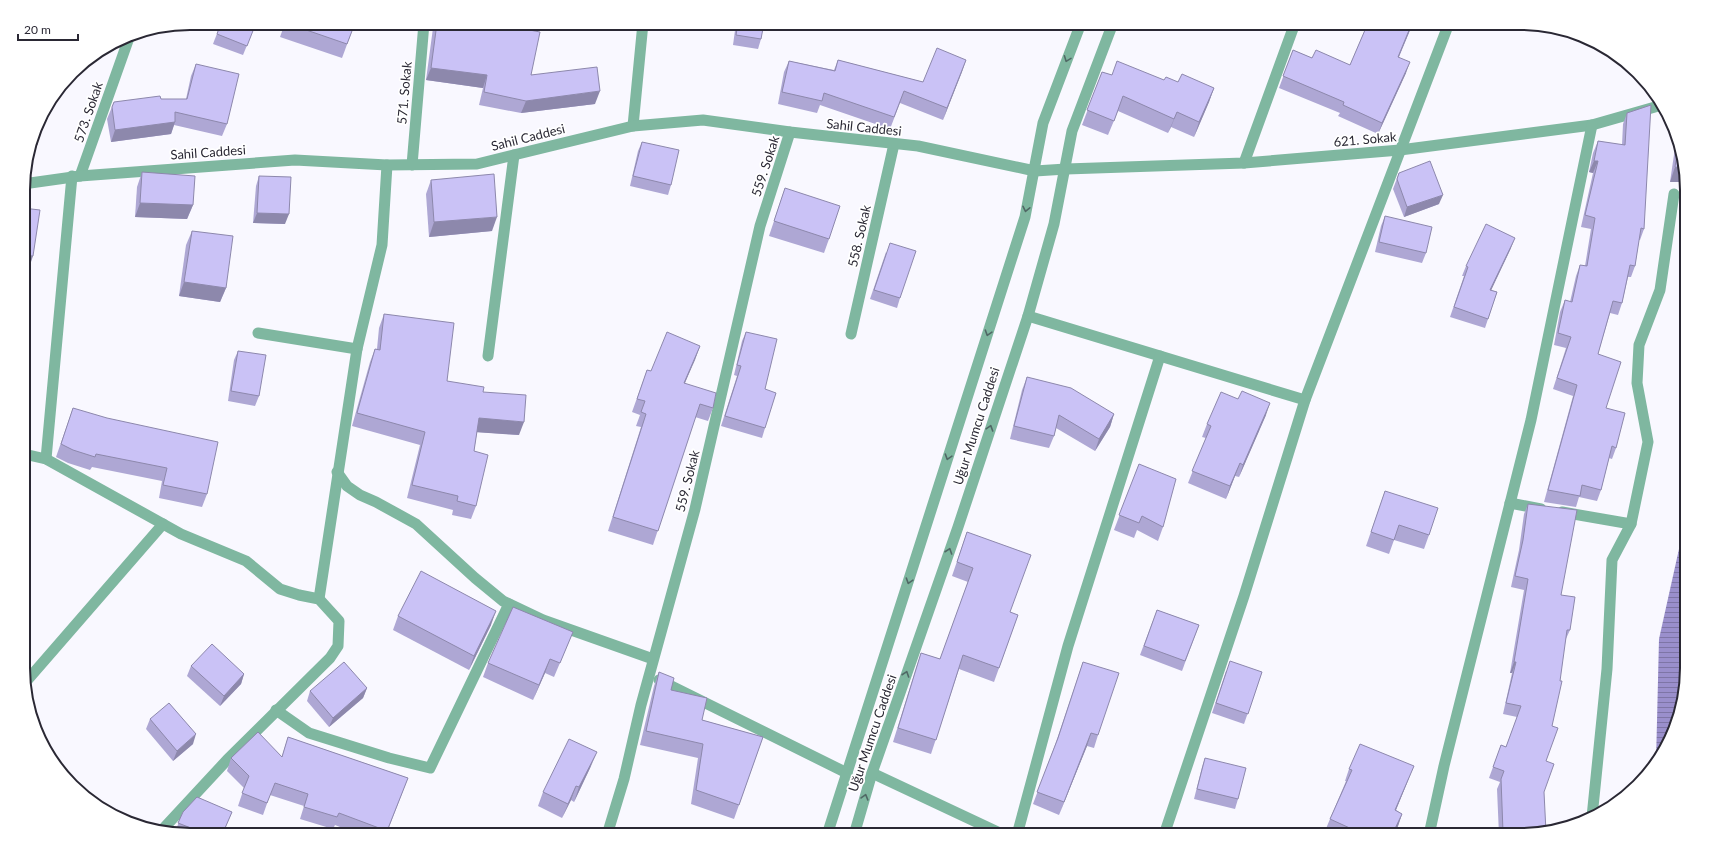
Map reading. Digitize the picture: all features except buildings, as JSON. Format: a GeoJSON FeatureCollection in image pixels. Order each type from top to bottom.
{"type":"FeatureCollection","features":[{"type":"Feature","properties":{"kind":"street","name":"571. Sokak"},"geometry":{"type":"LineString","coordinates":[[412,164],[423,30]]}},
{"type":"Feature","properties":{"kind":"street"},"geometry":{"type":"LineString","coordinates":[[633,126],[642,30]]}},
{"type":"Feature","properties":{"kind":"street","name":"Uğur Mumcu Caddesi"},"geometry":{"type":"LineString","coordinates":[[829,828],[1025,217],[1043,123],[1078,30]]}},
{"type":"Feature","properties":{"kind":"street","name":"Uğur Mumcu Caddesi"},"geometry":{"type":"LineString","coordinates":[[856,828],[872,773],[958,526],[1028,316],[1054,224],[1066,169],[1072,131],[1109,30]]}},
{"type":"Feature","properties":{"kind":"street"},"geometry":{"type":"LineString","coordinates":[[1244,163],[1292,30]]}},
{"type":"Feature","properties":{"kind":"street"},"geometry":{"type":"LineString","coordinates":[[1166,828],[1242,604],[1305,400],[1446,30]]}},
{"type":"Feature","properties":{"kind":"street","name":"573. Sokak"},"geometry":{"type":"LineString","coordinates":[[46,459],[76,176],[127,43]]}},
{"type":"Feature","properties":{"kind":"street","name":"621. Sokak"},"geometry":{"type":"LineString","coordinates":[[1066,169],[1244,163],[1400,150],[1592,125],[1657,107]]}},
{"type":"Feature","properties":{"kind":"street","name":"Sahil Caddesi"},"geometry":{"type":"LineString","coordinates":[[30,183],[76,176],[295,160],[387,165],[477,164],[633,126],[703,120],[790,132],[918,146],[1035,171],[1066,169]]}},
{"type":"Feature","properties":{"kind":"street"},"geometry":{"type":"LineString","coordinates":[[1431,828],[1444,766],[1531,420],[1592,125]]}},
{"type":"Feature","properties":{"kind":"street","name":"559. Sokak"},"geometry":{"type":"LineString","coordinates":[[609,828],[624,778],[653,659],[695,509],[760,226],[790,132]]}},
{"type":"Feature","properties":{"kind":"street","name":"558. Sokak"},"geometry":{"type":"LineString","coordinates":[[851,334],[894,144]]}},
{"type":"Feature","properties":{"kind":"street"},"geometry":{"type":"LineString","coordinates":[[488,356],[514,155]]}},
{"type":"Feature","properties":{"kind":"street"},"geometry":{"type":"LineString","coordinates":[[319,599],[337,472],[357,349],[382,245],[387,165]]}},
{"type":"Feature","properties":{"kind":"street"},"geometry":{"type":"LineString","coordinates":[[1593,811],[1607,669],[1612,560],[1631,524],[1648,442],[1637,382],[1639,345],[1660,290],[1674,194]]}},
{"type":"Feature","properties":{"kind":"street"},"geometry":{"type":"LineString","coordinates":[[1028,316],[1305,400]]}},
{"type":"Feature","properties":{"kind":"street"},"geometry":{"type":"LineString","coordinates":[[258,333],[357,349]]}},
{"type":"Feature","properties":{"kind":"street"},"geometry":{"type":"LineString","coordinates":[[1019,828],[1068,646],[1160,356]]}},
{"type":"Feature","properties":{"kind":"street"},"geometry":{"type":"LineString","coordinates":[[30,455],[46,459],[181,534],[246,561],[280,589],[319,599],[339,621],[338,646],[330,658],[276,710],[166,826]]}},
{"type":"Feature","properties":{"kind":"street"},"geometry":{"type":"LineString","coordinates":[[337,472],[347,486],[360,495],[416,524],[475,578],[509,604],[543,620],[653,659]]}},
{"type":"Feature","properties":{"kind":"street"},"geometry":{"type":"LineString","coordinates":[[1510,503],[1631,524]]}},
{"type":"Feature","properties":{"kind":"street"},"geometry":{"type":"LineString","coordinates":[[30,677],[163,524]]}},
{"type":"Feature","properties":{"kind":"street"},"geometry":{"type":"LineString","coordinates":[[276,710],[309,733],[390,758],[430,768],[509,604]]}},
{"type":"Feature","properties":{"kind":"street"},"geometry":{"type":"LineString","coordinates":[[649,675],[847,773]]}},
{"type":"Feature","properties":{"kind":"street"},"geometry":{"type":"LineString","coordinates":[[872,773],[989,828]]}},
{"type":"Feature","properties":{"kind":"shaded area"},"geometry":{"type":"Polygon","coordinates":[[[1680,544],[1679,689],[1672,720],[1656,752],[1659,639],[1680,544]]]}}]}
